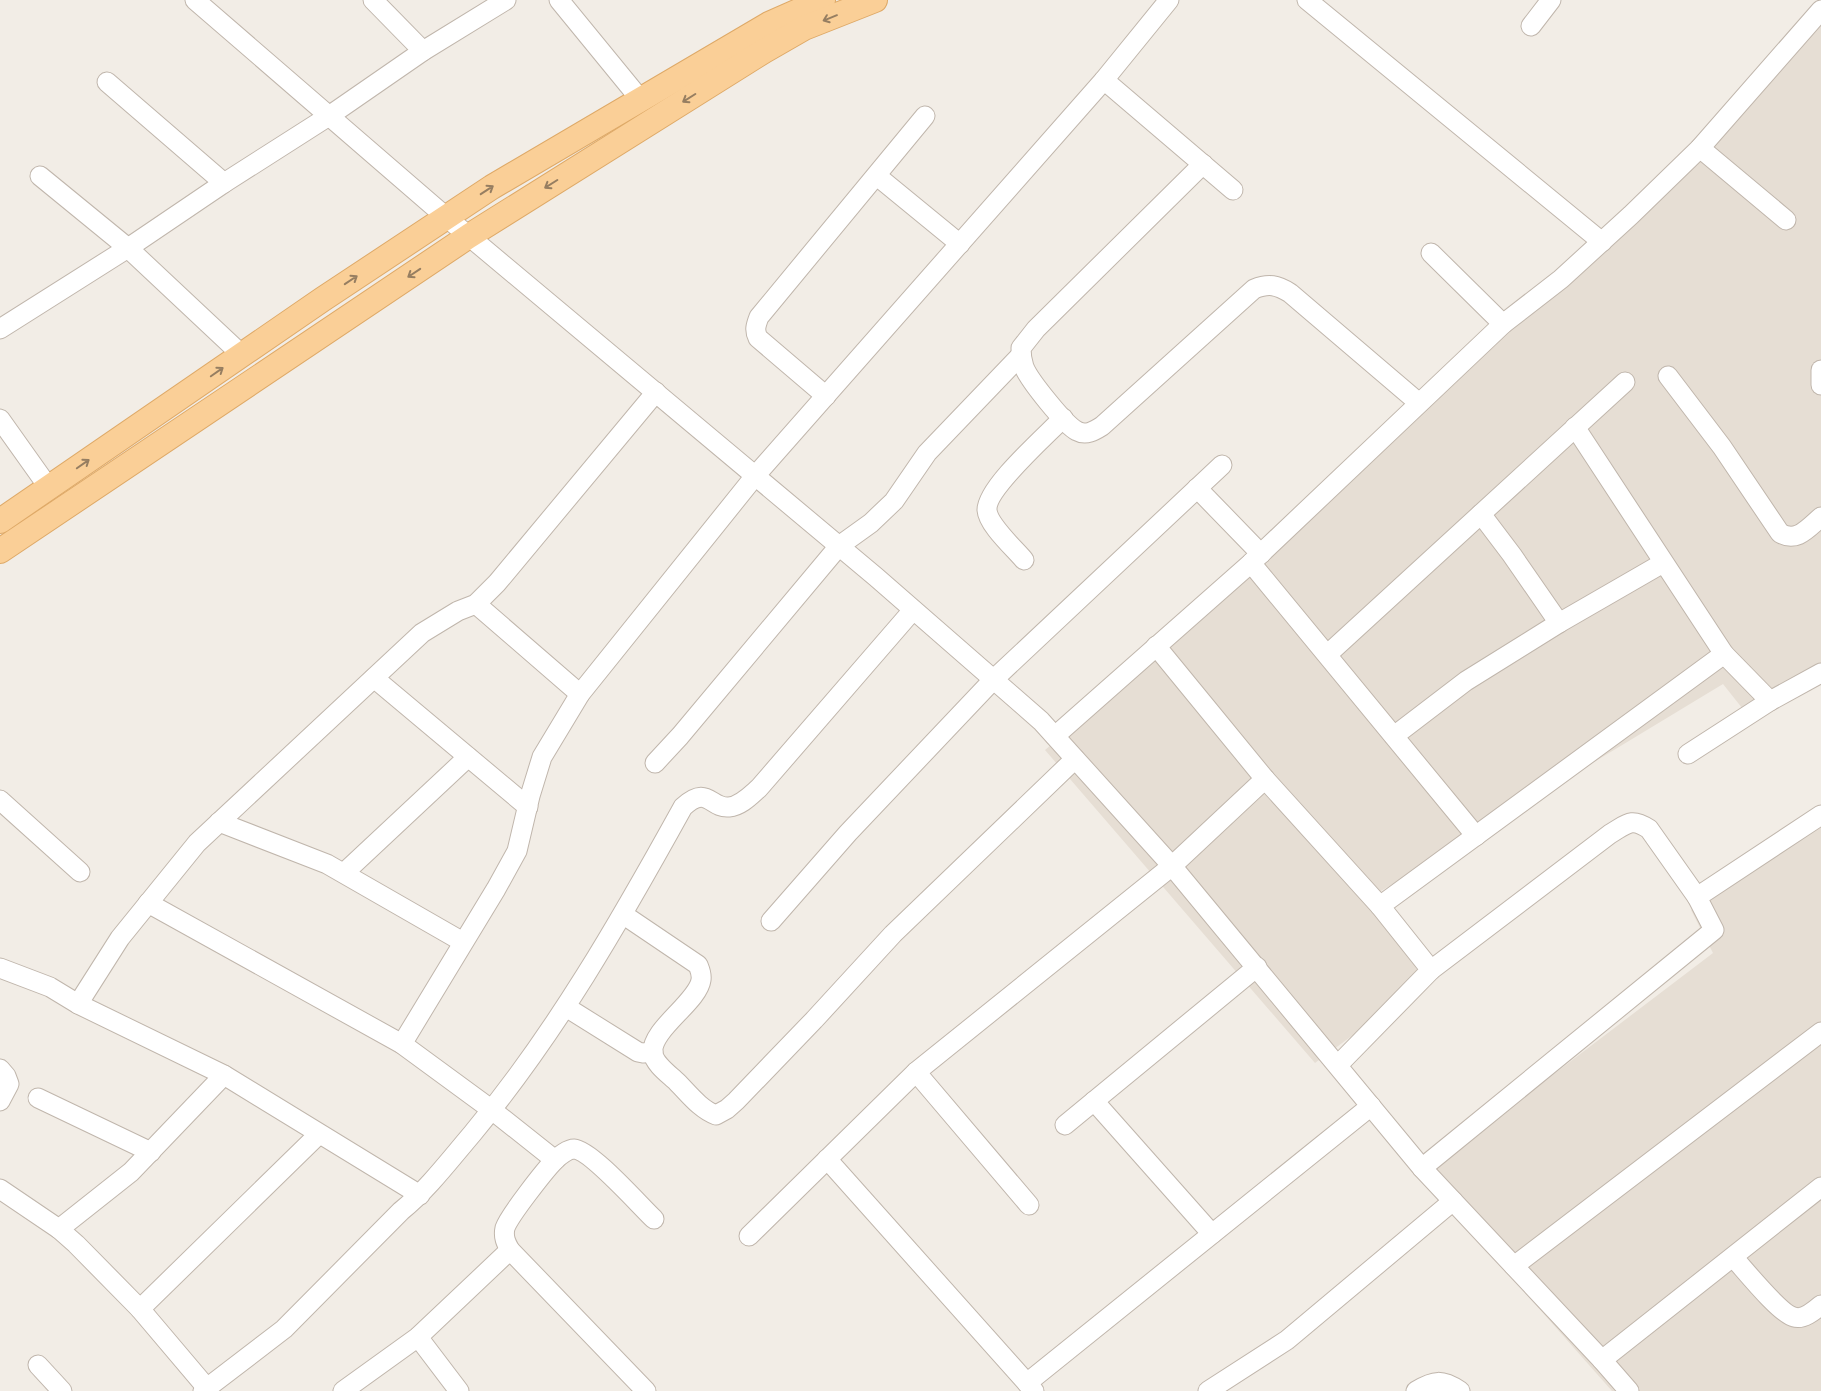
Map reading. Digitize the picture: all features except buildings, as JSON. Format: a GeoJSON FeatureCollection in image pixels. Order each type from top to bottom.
{"type":"FeatureCollection","features":[{"type":"Feature","properties":{"kind":"main road"},"geometry":{"type":"LineString","coordinates":[[0,522],[242,355],[492,187],[769,24],[823,0]]}},
{"type":"Feature","properties":{"kind":"main road"},"geometry":{"type":"LineString","coordinates":[[0,551],[469,236],[764,51],[804,28],[875,0]]}},
{"type":"Feature","properties":{"kind":"street"},"geometry":{"type":"LineString","coordinates":[[195,0],[446,217],[839,546],[1041,721],[1172,866],[1422,1168],[1629,1391]]}},
{"type":"Feature","properties":{"kind":"street"},"geometry":{"type":"LineString","coordinates":[[373,0],[423,51]]}},
{"type":"Feature","properties":{"kind":"street"},"geometry":{"type":"LineString","coordinates":[[0,329],[128,248],[224,183],[329,116],[423,51],[506,0]]}},
{"type":"Feature","properties":{"kind":"street"},"geometry":{"type":"LineString","coordinates":[[560,0],[640,100]]}},
{"type":"Feature","properties":{"kind":"street"},"geometry":{"type":"LineString","coordinates":[[402,1044],[517,850],[542,757],[580,694],[755,476],[1104,80],[1169,0]]}},
{"type":"Feature","properties":{"kind":"street"},"geometry":{"type":"LineString","coordinates":[[1307,0],[1602,242]]}},
{"type":"Feature","properties":{"kind":"street"},"geometry":{"type":"LineString","coordinates":[[1532,26],[1550,0]]}},
{"type":"Feature","properties":{"kind":"street"},"geometry":{"type":"LineString","coordinates":[[1055,736],[1256,559],[1503,324],[1561,279],[1602,242],[1700,148],[1821,10]]}},
{"type":"Feature","properties":{"kind":"street"},"geometry":{"type":"LineString","coordinates":[[1104,80],[1233,190]]}},
{"type":"Feature","properties":{"kind":"street"},"geometry":{"type":"LineString","coordinates":[[107,82],[224,183]]}},
{"type":"Feature","properties":{"kind":"street"},"geometry":{"type":"LineString","coordinates":[[826,396],[758,338],[755,332],[756,325],[925,116]]}},
{"type":"Feature","properties":{"kind":"street"},"geometry":{"type":"LineString","coordinates":[[1700,148],[1786,220]]}},
{"type":"Feature","properties":{"kind":"street"},"geometry":{"type":"LineString","coordinates":[[1203,164],[1036,329],[1021,348],[1024,367],[1030,379],[1063,418],[1077,431],[1085,433],[1094,431],[1102,426],[1254,289],[1265,284],[1277,285],[1290,293],[1420,403]]}},
{"type":"Feature","properties":{"kind":"street"},"geometry":{"type":"LineString","coordinates":[[40,176],[128,248],[242,355]]}},
{"type":"Feature","properties":{"kind":"street"},"geometry":{"type":"LineString","coordinates":[[877,176],[960,244]]}},
{"type":"Feature","properties":{"kind":"street"},"geometry":{"type":"LineString","coordinates":[[1431,253],[1503,324]]}},
{"type":"Feature","properties":{"kind":"street"},"geometry":{"type":"LineString","coordinates":[[655,763],[680,736],[839,546],[872,523],[894,501],[927,452],[1021,355]]}},
{"type":"Feature","properties":{"kind":"street"},"geometry":{"type":"LineString","coordinates":[[1821,370],[1821,384]]}},
{"type":"Feature","properties":{"kind":"street"},"geometry":{"type":"LineString","coordinates":[[1668,376],[1722,447],[1780,533],[1787,537],[1794,537],[1821,518]]}},
{"type":"Feature","properties":{"kind":"street"},"geometry":{"type":"LineString","coordinates":[[1328,654],[1625,382]]}},
{"type":"Feature","properties":{"kind":"street"},"geometry":{"type":"LineString","coordinates":[[78,1004],[120,938],[197,843],[422,633],[476,604],[496,583],[656,392]]}},
{"type":"Feature","properties":{"kind":"street"},"geometry":{"type":"LineString","coordinates":[[1024,560],[990,520],[987,510],[988,501],[1000,483],[1063,418]]}},
{"type":"Feature","properties":{"kind":"street"},"geometry":{"type":"LineString","coordinates":[[0,419],[49,488]]}},
{"type":"Feature","properties":{"kind":"street"},"geometry":{"type":"LineString","coordinates":[[1575,427],[1724,654],[1770,702]]}},
{"type":"Feature","properties":{"kind":"street"},"geometry":{"type":"LineString","coordinates":[[771,922],[848,832],[993,680],[1222,465]]}},
{"type":"Feature","properties":{"kind":"street"},"geometry":{"type":"LineString","coordinates":[[1197,488],[1256,559],[1328,654],[1476,836]]}},
{"type":"Feature","properties":{"kind":"street"},"geometry":{"type":"LineString","coordinates":[[1481,514],[1559,623]]}},
{"type":"Feature","properties":{"kind":"street"},"geometry":{"type":"LineString","coordinates":[[1394,736],[1466,681],[1559,623],[1664,562]]}},
{"type":"Feature","properties":{"kind":"street"},"geometry":{"type":"LineString","coordinates":[[476,604],[580,694]]}},
{"type":"Feature","properties":{"kind":"street"},"geometry":{"type":"LineString","coordinates":[[0,1190],[59,1229],[76,1244],[140,1309],[204,1389],[284,1329],[400,1211],[420,1195],[492,1110],[566,1008],[624,915],[683,807],[700,797],[711,799],[723,807],[731,807],[749,797],[913,610]]}},
{"type":"Feature","properties":{"kind":"street"},"geometry":{"type":"LineString","coordinates":[[1156,646],[1265,779],[1380,906],[1430,970]]}},
{"type":"Feature","properties":{"kind":"street"},"geometry":{"type":"LineString","coordinates":[[1380,906],[1724,654]]}},
{"type":"Feature","properties":{"kind":"street"},"geometry":{"type":"LineString","coordinates":[[1688,754],[1821,672]]}},
{"type":"Feature","properties":{"kind":"street"},"geometry":{"type":"LineString","coordinates":[[374,678],[528,807]]}},
{"type":"Feature","properties":{"kind":"street"},"geometry":{"type":"LineString","coordinates":[[344,873],[468,757]]}},
{"type":"Feature","properties":{"kind":"street"},"geometry":{"type":"LineString","coordinates":[[624,915],[688,957],[698,965],[702,973],[699,988],[660,1035],[654,1044],[653,1052],[660,1065],[703,1108],[716,1115],[727,1109],[814,1020],[893,934],[1075,759]]}},
{"type":"Feature","properties":{"kind":"street"},"geometry":{"type":"LineString","coordinates":[[748,1236],[916,1072],[1172,866],[1265,779]]}},
{"type":"Feature","properties":{"kind":"street"},"geometry":{"type":"LineString","coordinates":[[0,800],[80,872]]}},
{"type":"Feature","properties":{"kind":"street"},"geometry":{"type":"LineString","coordinates":[[1697,897],[1821,815]]}},
{"type":"Feature","properties":{"kind":"street"},"geometry":{"type":"LineString","coordinates":[[219,822],[327,864],[463,942]]}},
{"type":"Feature","properties":{"kind":"street"},"geometry":{"type":"LineString","coordinates":[[1338,1065],[1430,970],[1610,834],[1629,823],[1639,822],[1649,829],[1697,897],[1714,930],[1422,1168]]}},
{"type":"Feature","properties":{"kind":"street"},"geometry":{"type":"LineString","coordinates":[[148,903],[402,1044],[492,1110],[555,1160]]}},
{"type":"Feature","properties":{"kind":"street"},"geometry":{"type":"LineString","coordinates":[[1065,1125],[1257,967]]}},
{"type":"Feature","properties":{"kind":"street"},"geometry":{"type":"LineString","coordinates":[[0,968],[50,988],[78,1004],[224,1075],[420,1195]]}},
{"type":"Feature","properties":{"kind":"street"},"geometry":{"type":"LineString","coordinates":[[566,1008],[638,1052],[653,1052]]}},
{"type":"Feature","properties":{"kind":"street"},"geometry":{"type":"LineString","coordinates":[[1514,1266],[1821,1032]]}},
{"type":"Feature","properties":{"kind":"street"},"geometry":{"type":"LineString","coordinates":[[0,1069],[6,1076],[9,1084],[0,1102]]}},
{"type":"Feature","properties":{"kind":"street"},"geometry":{"type":"LineString","coordinates":[[916,1072],[1029,1205]]}},
{"type":"Feature","properties":{"kind":"street"},"geometry":{"type":"LineString","coordinates":[[59,1229],[131,1172],[224,1075]]}},
{"type":"Feature","properties":{"kind":"street"},"geometry":{"type":"LineString","coordinates":[[38,1098],[151,1152]]}},
{"type":"Feature","properties":{"kind":"street"},"geometry":{"type":"LineString","coordinates":[[1094,1102],[1212,1234]]}},
{"type":"Feature","properties":{"kind":"street"},"geometry":{"type":"LineString","coordinates":[[827,1159],[1030,1387],[1212,1234],[1372,1106]]}},
{"type":"Feature","properties":{"kind":"street"},"geometry":{"type":"LineString","coordinates":[[140,1309],[319,1134]]}},
{"type":"Feature","properties":{"kind":"street"},"geometry":{"type":"LineString","coordinates":[[646,1391],[510,1250],[504,1240],[505,1229],[511,1219],[555,1160],[567,1151],[574,1149],[583,1152],[601,1166],[654,1219]]}},
{"type":"Feature","properties":{"kind":"street"},"geometry":{"type":"LineString","coordinates":[[1602,1360],[1821,1186]]}},
{"type":"Feature","properties":{"kind":"street"},"geometry":{"type":"LineString","coordinates":[[1208,1391],[1287,1340],[1454,1201]]}},
{"type":"Feature","properties":{"kind":"street"},"geometry":{"type":"LineString","coordinates":[[343,1391],[418,1337],[510,1250]]}},
{"type":"Feature","properties":{"kind":"street"},"geometry":{"type":"LineString","coordinates":[[1733,1257],[1783,1310],[1794,1318],[1803,1317],[1821,1305]]}},
{"type":"Feature","properties":{"kind":"street"},"geometry":{"type":"LineString","coordinates":[[418,1337],[460,1391]]}},
{"type":"Feature","properties":{"kind":"street"},"geometry":{"type":"LineString","coordinates":[[38,1365],[62,1391]]}},
{"type":"Feature","properties":{"kind":"street"},"geometry":{"type":"LineString","coordinates":[[1416,1391],[1438,1381],[1446,1382],[1460,1391]]}},
{"type":"Feature","properties":{"kind":"shaded area"},"geometry":{"type":"Polygon","coordinates":[[[1821,2],[1821,679],[1754,723],[1723,684],[1371,897],[1425,982],[1315,1063],[1045,750],[1152,661],[1717,123],[1821,2]]]}},
{"type":"Feature","properties":{"kind":"shaded area"},"geometry":{"type":"Polygon","coordinates":[[[1821,824],[1821,1391],[1612,1391],[1421,1175],[1713,953],[1691,910],[1821,824]]]}}]}
